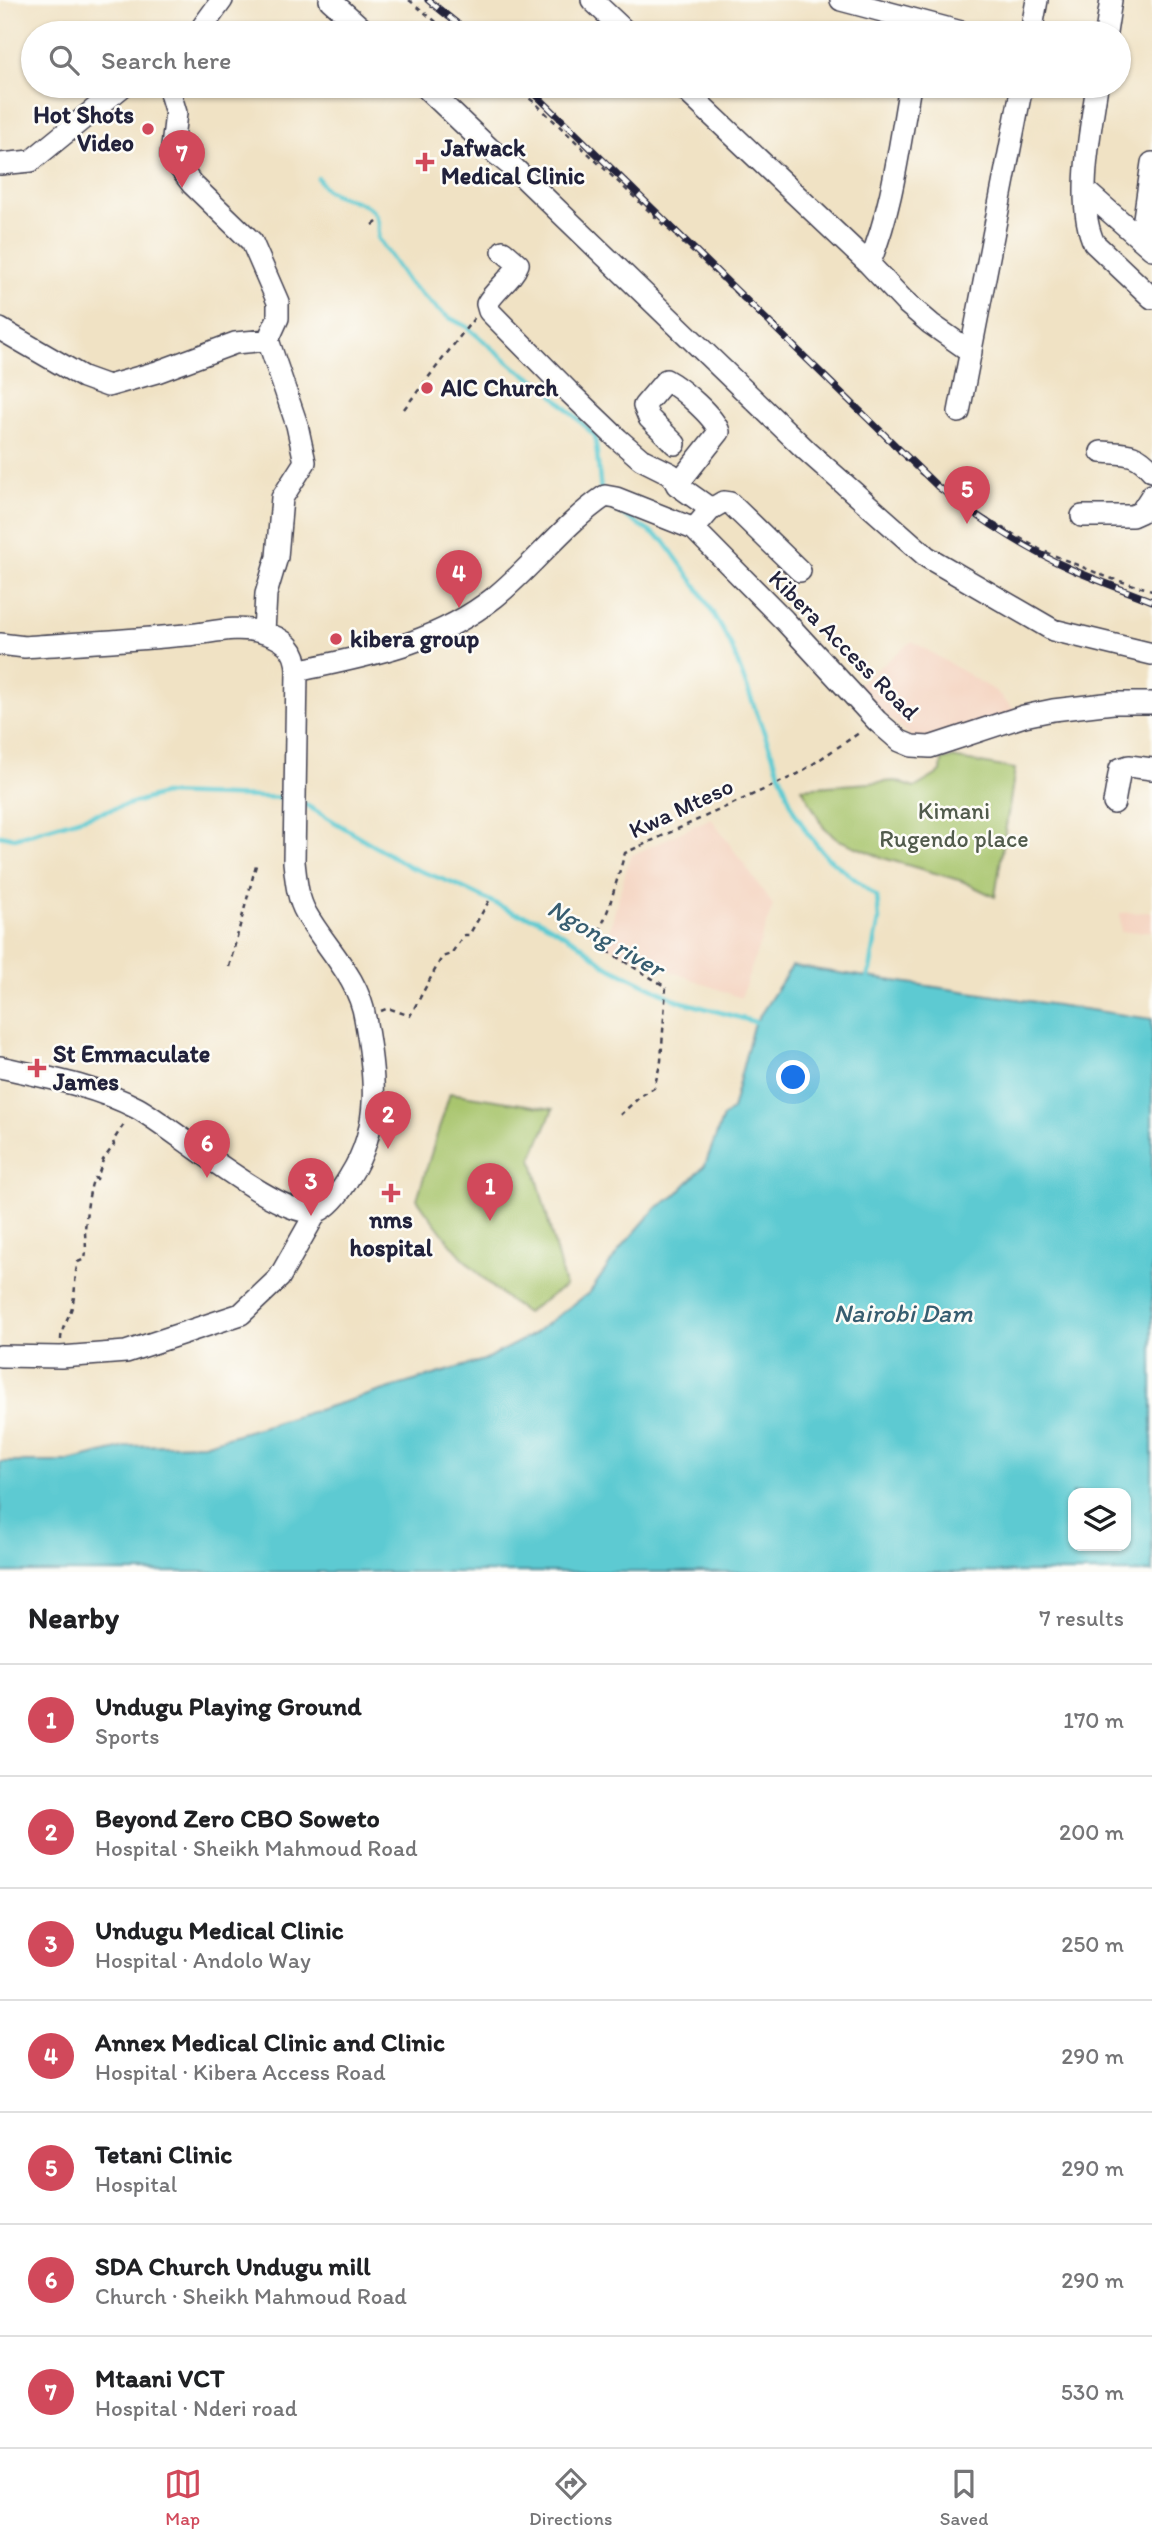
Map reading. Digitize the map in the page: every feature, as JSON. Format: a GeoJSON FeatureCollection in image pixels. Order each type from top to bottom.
{"type":"FeatureCollection","features":[{"type":"Feature","properties":{"kind":"street"},"geometry":{"type":"LineString","coordinates":[[207,21],[222,0]]}},
{"type":"Feature","properties":{"kind":"street"},"geometry":{"type":"LineString","coordinates":[[330,0],[354,21]]}},
{"type":"Feature","properties":{"kind":"street"},"geometry":{"type":"LineString","coordinates":[[592,0],[614,21]]}},
{"type":"Feature","properties":{"kind":"street"},"geometry":{"type":"LineString","coordinates":[[842,0],[900,21]]}},
{"type":"Feature","properties":{"kind":"street"},"geometry":{"type":"LineString","coordinates":[[1033,21],[1037,0]]}},
{"type":"Feature","properties":{"kind":"street"},"geometry":{"type":"LineString","coordinates":[[1108,21],[1111,0]]}},
{"type":"Feature","properties":{"kind":"street"},"geometry":{"type":"LineString","coordinates":[[0,164],[31,161],[108,98]]}},
{"type":"Feature","properties":{"kind":"street"},"geometry":{"type":"LineString","coordinates":[[172,98],[176,113],[171,156],[192,184],[252,242],[278,302],[278,318],[268,340],[297,425],[305,463],[282,498],[277,557],[266,594],[264,632]]}},
{"type":"Feature","properties":{"kind":"street"},"geometry":{"type":"LineString","coordinates":[[437,98],[515,169],[807,451],[927,557],[1053,630],[1152,654]]}},
{"type":"Feature","properties":{"kind":"street"},"geometry":{"type":"LineString","coordinates":[[694,98],[869,264],[904,301],[971,352]]}},
{"type":"Feature","properties":{"kind":"street"},"geometry":{"type":"LineString","coordinates":[[869,264],[883,232],[889,208],[908,98]]}},
{"type":"Feature","properties":{"kind":"street"},"geometry":{"type":"LineString","coordinates":[[958,412],[1020,98]]}},
{"type":"Feature","properties":{"kind":"street"},"geometry":{"type":"LineString","coordinates":[[1095,98],[1087,149],[1089,232],[1094,243],[1152,298]]}},
{"type":"Feature","properties":{"kind":"street"},"geometry":{"type":"LineString","coordinates":[[1147,244],[1152,163]]}},
{"type":"Feature","properties":{"kind":"street"},"geometry":{"type":"LineString","coordinates":[[1086,191],[1147,244]]}},
{"type":"Feature","properties":{"kind":"street"},"geometry":{"type":"LineString","coordinates":[[503,251],[518,264],[515,271],[491,297],[487,304],[489,311],[618,439],[642,459],[671,474],[677,485],[711,509]]}},
{"type":"Feature","properties":{"kind":"street"},"geometry":{"type":"LineString","coordinates":[[0,329],[83,377],[108,386],[157,372],[234,343],[268,340]]}},
{"type":"Feature","properties":{"kind":"street"},"geometry":{"type":"LineString","coordinates":[[675,444],[649,418],[644,406],[666,380],[695,403],[717,426],[719,432],[677,485]]}},
{"type":"Feature","properties":{"kind":"street"},"geometry":{"type":"LineString","coordinates":[[1101,452],[1132,454],[1143,460],[1152,471]]}},
{"type":"Feature","properties":{"kind":"street"},"geometry":{"type":"LineString","coordinates":[[1082,516],[1132,516],[1141,512],[1152,495]]}},
{"type":"Feature","properties":{"kind":"street","name":"Kibera Access Road"},"geometry":{"type":"LineString","coordinates":[[297,671],[392,650],[450,628],[495,597],[601,499],[617,499],[694,529],[784,620],[877,721],[900,741],[918,748],[929,747],[1034,714],[1113,703],[1152,703]]}},
{"type":"Feature","properties":{"kind":"street"},"geometry":{"type":"LineString","coordinates":[[694,529],[711,509],[723,502],[730,503],[800,571]]}},
{"type":"Feature","properties":{"kind":"street"},"geometry":{"type":"LineString","coordinates":[[0,644],[25,647],[190,635],[230,629],[264,632],[293,650],[297,671],[293,862],[297,888],[305,911],[361,999],[366,1018],[374,1093],[370,1132],[347,1181],[328,1203],[317,1211],[279,1278],[241,1314],[126,1352],[61,1357],[0,1356]]}},
{"type":"Feature","properties":{"kind":"street"},"geometry":{"type":"LineString","coordinates":[[1114,803],[1120,769],[1129,766],[1152,769]]}},
{"type":"Feature","properties":{"kind":"street"},"geometry":{"type":"LineString","coordinates":[[0,1067],[76,1086],[137,1108],[278,1202],[297,1210],[317,1211]]}},
{"type":"Feature","properties":{"kind":"path"},"geometry":{"type":"LineString","coordinates":[[409,0],[435,21]]}},
{"type":"Feature","properties":{"kind":"path"},"geometry":{"type":"LineString","coordinates":[[529,98],[846,398],[916,470],[950,498],[1041,550],[1109,578],[1152,590]]}},
{"type":"Feature","properties":{"kind":"path"},"geometry":{"type":"LineString","coordinates":[[373,225],[380,220]]}},
{"type":"Feature","properties":{"kind":"path"},"geometry":{"type":"LineString","coordinates":[[404,409],[472,321]]}},
{"type":"Feature","properties":{"kind":"path","name":"Kwa Mteso"},"geometry":{"type":"LineString","coordinates":[[620,1115],[654,1088],[661,1061],[666,987],[599,946],[596,941],[625,853],[798,774],[877,721]]}},
{"type":"Feature","properties":{"kind":"path"},"geometry":{"type":"LineString","coordinates":[[229,967],[256,865]]}},
{"type":"Feature","properties":{"kind":"path"},"geometry":{"type":"LineString","coordinates":[[366,1018],[388,1008],[410,1016],[442,957],[451,954],[464,936],[469,935],[489,901]]}},
{"type":"Feature","properties":{"kind":"path"},"geometry":{"type":"LineString","coordinates":[[61,1357],[61,1336],[74,1301],[74,1276],[78,1262],[85,1259],[88,1246],[85,1230],[90,1187],[94,1178],[97,1179],[103,1160],[114,1145],[113,1141],[137,1108]]}},
{"type":"Feature","properties":{"kind":"shaded area"},"geometry":{"type":"Polygon","coordinates":[[[912,641],[994,690],[1019,714],[917,742],[854,688],[912,641]]]}},
{"type":"Feature","properties":{"kind":"shaded area"},"geometry":{"type":"Polygon","coordinates":[[[711,818],[773,905],[741,998],[605,946],[630,856],[711,818]]]}},
{"type":"Feature","properties":{"kind":"shaded area"},"geometry":{"type":"Polygon","coordinates":[[[1152,912],[1152,931],[1121,932],[1120,913],[1152,912]]]}},
{"type":"Feature","properties":{"kind":"green space","name":"Kimani Rugendo place"},"geometry":{"type":"Polygon","coordinates":[[[952,758],[1015,769],[995,897],[962,881],[883,858],[839,840],[824,828],[802,788],[896,781],[914,788],[941,772],[942,760],[952,758]]]}},
{"type":"Feature","properties":{"kind":"green space"},"geometry":{"type":"Polygon","coordinates":[[[450,1093],[553,1109],[532,1158],[565,1286],[526,1313],[494,1289],[466,1261],[417,1199],[450,1093]]]}},
{"type":"Feature","properties":{"kind":"water","name":"Nairobi Dam"},"geometry":{"type":"Polygon","coordinates":[[[792,966],[1152,1019],[1152,1572],[0,1572],[0,1462],[65,1462],[130,1446],[204,1444],[484,1360],[532,1335],[590,1292],[620,1249],[656,1208],[675,1196],[705,1165],[723,1117],[732,1110],[753,1026],[792,966]]]}},
{"type":"Feature","properties":{"kind":"waterway"},"geometry":{"type":"LineString","coordinates":[[318,178],[328,191],[371,209],[376,216],[378,238],[407,281],[437,309],[467,327],[517,369],[542,384],[595,436],[601,491]]}},
{"type":"Feature","properties":{"kind":"waterway"},"geometry":{"type":"LineString","coordinates":[[610,506],[664,541],[700,591],[730,643],[794,811],[827,857],[877,897],[879,920],[868,981]]}},
{"type":"Feature","properties":{"kind":"waterway","name":"Ngong river"},"geometry":{"type":"LineString","coordinates":[[0,835],[15,838],[163,794],[290,798]]}},
{"type":"Feature","properties":{"kind":"waterway","name":"Ngong river"},"geometry":{"type":"LineString","coordinates":[[301,802],[410,867],[455,884],[515,913],[538,919],[577,942],[605,965],[679,1001],[759,1023]]}},
{"type":"Feature","properties":{"kind":"railway"},"geometry":{"type":"LineString","coordinates":[[428,0],[454,21]]}},
{"type":"Feature","properties":{"kind":"railway"},"geometry":{"type":"LineString","coordinates":[[539,98],[938,487],[985,521],[1036,552],[1152,601]]}},
{"type":"Feature","properties":{"kind":"place","name":"Hot Shots Video"},"geometry":{"type":"Point","coordinates":[148,129]}},
{"type":"Feature","properties":{"kind":"place","name":"Jafwack Medical Clinic"},"geometry":{"type":"Point","coordinates":[425,162]}},
{"type":"Feature","properties":{"kind":"place","name":"Mtaani VCT"},"geometry":{"type":"Point","coordinates":[182,188]}},
{"type":"Feature","properties":{"kind":"place","name":"AIC Church"},"geometry":{"type":"Point","coordinates":[427,388]}},
{"type":"Feature","properties":{"kind":"place","name":"Tetani Clinic"},"geometry":{"type":"Point","coordinates":[967,524]}},
{"type":"Feature","properties":{"kind":"place","name":"Annex Medical Clinic and Clinic"},"geometry":{"type":"Point","coordinates":[459,608]}},
{"type":"Feature","properties":{"kind":"place","name":"kibera group"},"geometry":{"type":"Point","coordinates":[336,639]}},
{"type":"Feature","properties":{"kind":"place","name":"St Emmaculate James"},"geometry":{"type":"Point","coordinates":[37,1068]}},
{"type":"Feature","properties":{"kind":"place","name":"Beyond Zero CBO Soweto"},"geometry":{"type":"Point","coordinates":[388,1149]}},
{"type":"Feature","properties":{"kind":"place","name":"SDA Church Undugu mill"},"geometry":{"type":"Point","coordinates":[207,1178]}},
{"type":"Feature","properties":{"kind":"place","name":"nms hospital"},"geometry":{"type":"Point","coordinates":[391,1193]}},
{"type":"Feature","properties":{"kind":"place","name":"Undugu Medical Clinic"},"geometry":{"type":"Point","coordinates":[311,1216]}},
{"type":"Feature","properties":{"kind":"place","name":"Undugu Playing Ground"},"geometry":{"type":"Point","coordinates":[490,1221]}}]}
